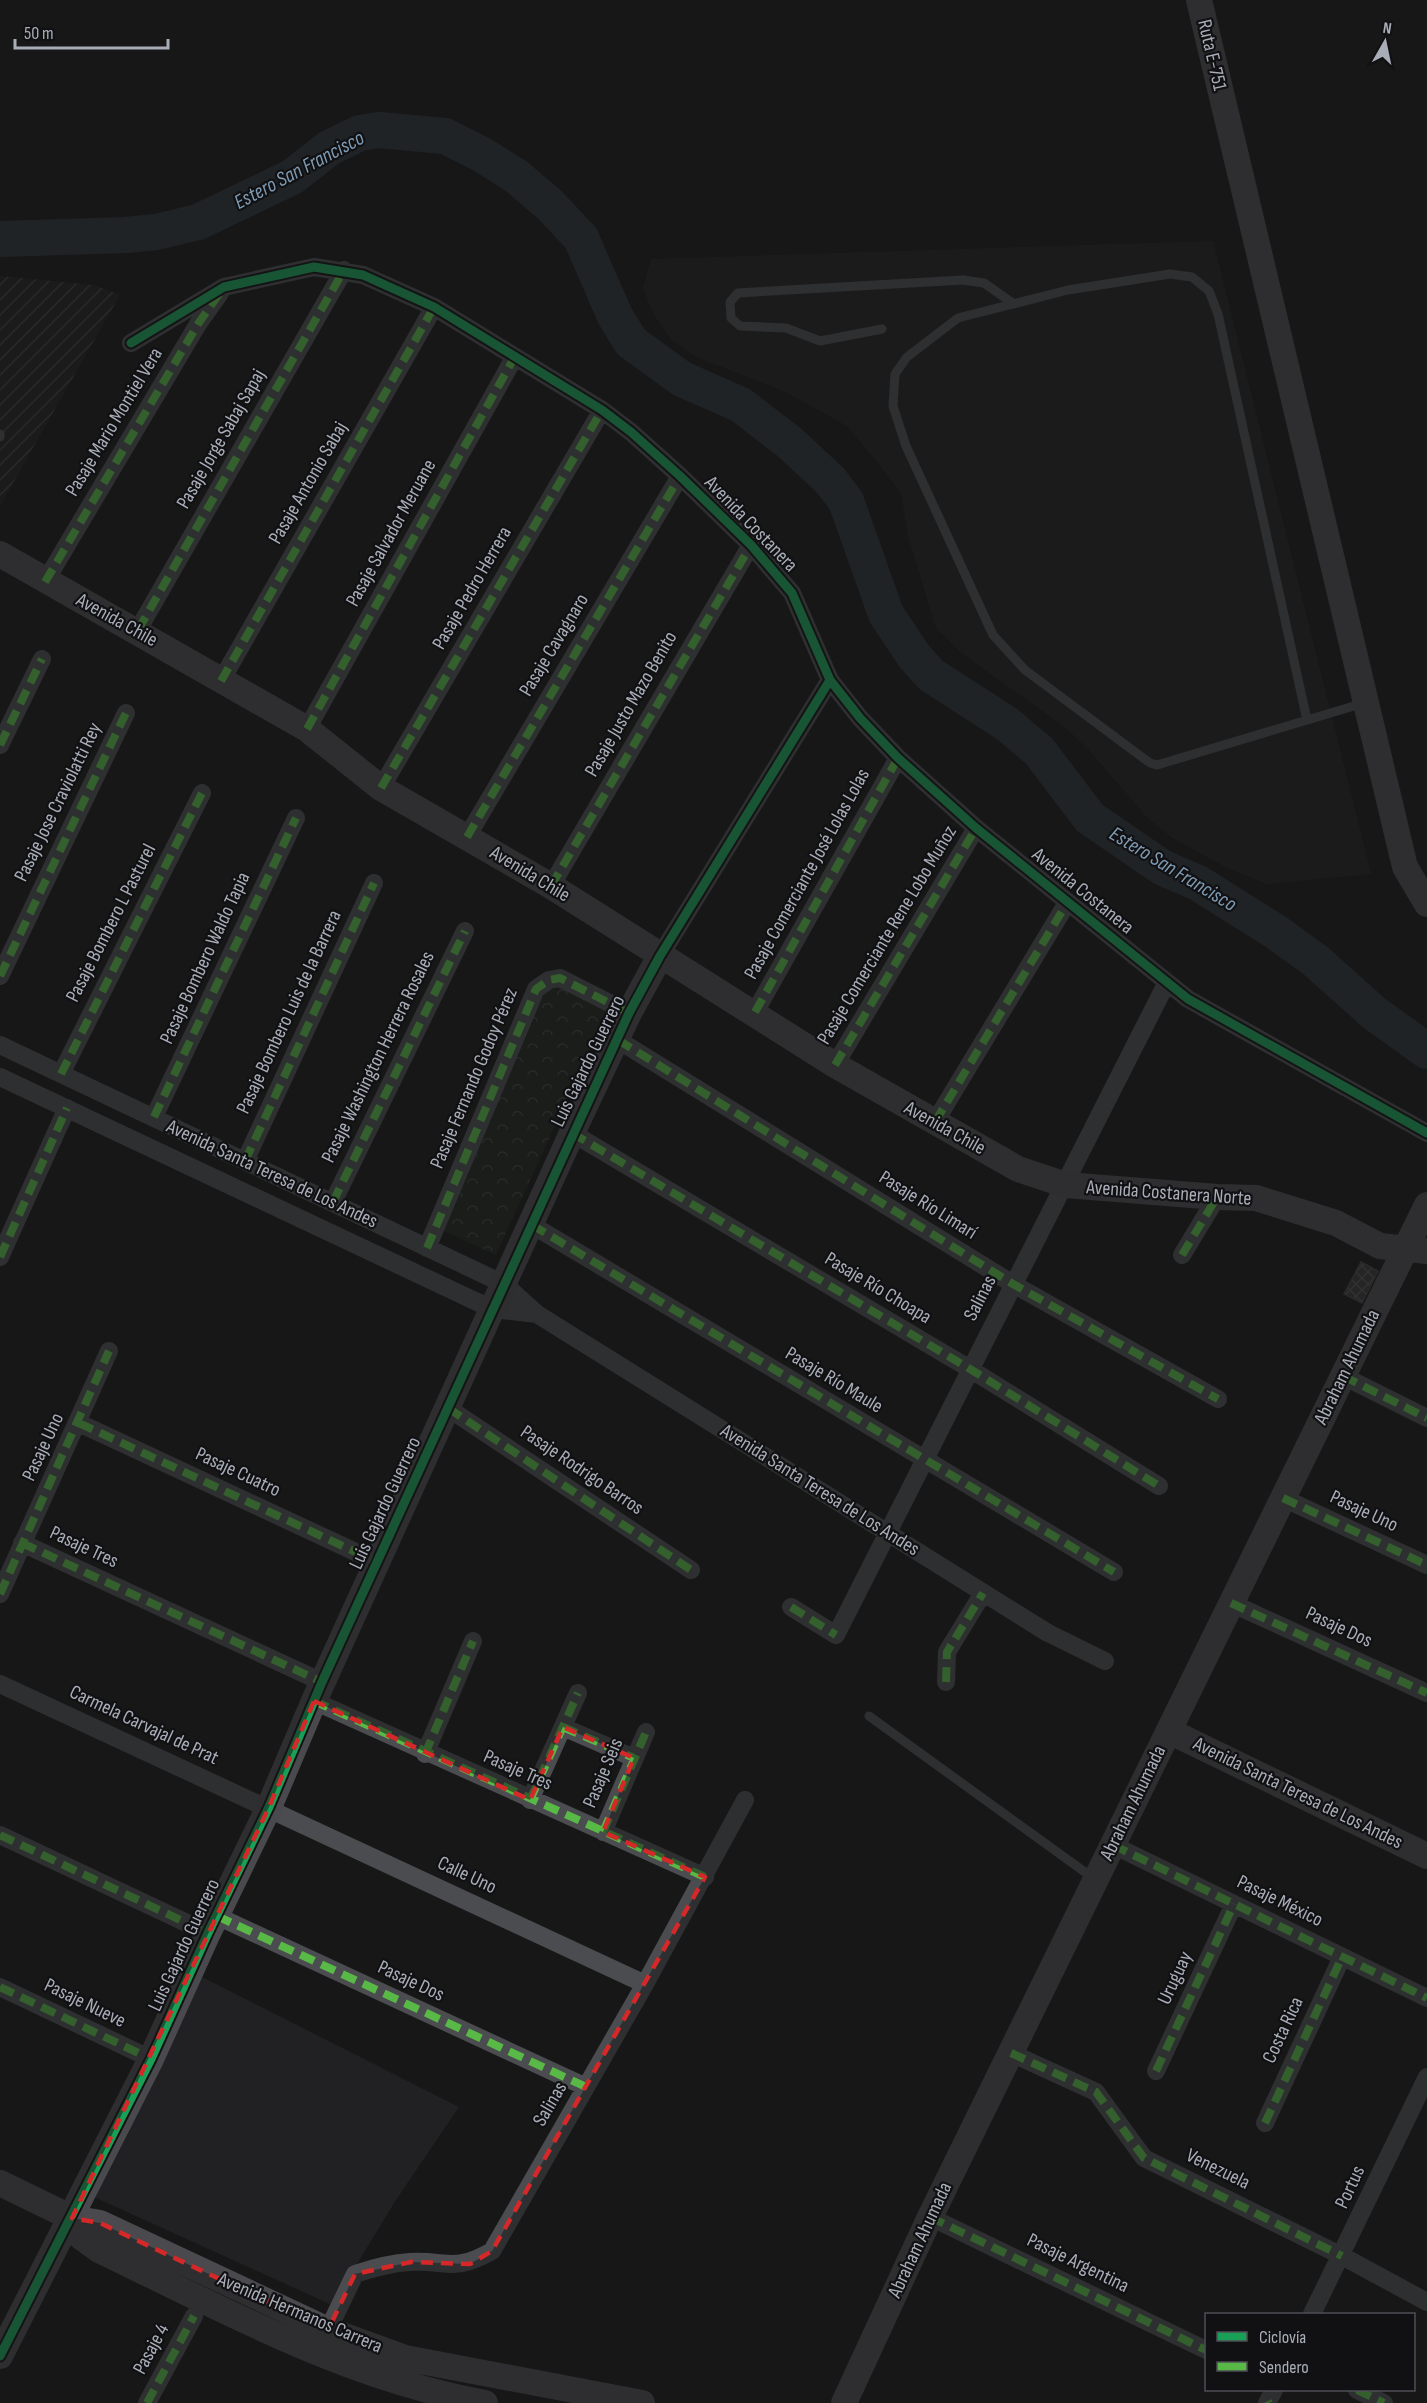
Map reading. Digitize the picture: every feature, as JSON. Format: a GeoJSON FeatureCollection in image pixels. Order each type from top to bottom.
{"type":"FeatureCollection","features":[{"type":"Feature","properties":{"kind":"street","name":"Ruta E-751"},"geometry":{"type":"LineString","coordinates":[[1199,0],[1405,867],[1427,904]]}},
{"type":"Feature","properties":{"kind":"street","name":"Avenida Costanera"},"geometry":{"type":"LineString","coordinates":[[131,343],[224,287],[314,267],[344,270],[363,275],[434,307],[602,410],[631,432],[680,476],[751,545],[792,593],[831,680],[860,718],[898,758],[976,828],[1188,999],[1427,1133]]}},
{"type":"Feature","properties":{"kind":"street","name":"Pasaje Jorge Sabaj Sapaj"},"geometry":{"type":"LineString","coordinates":[[138,630],[344,270]]}},
{"type":"Feature","properties":{"kind":"street","name":"Pasaje Mario Montiel Vera"},"geometry":{"type":"LineString","coordinates":[[45,582],[198,324],[224,287]]}},
{"type":"Feature","properties":{"kind":"street","name":"Pasaje Antonio Sabaj"},"geometry":{"type":"LineString","coordinates":[[221,681],[434,307]]}},
{"type":"Feature","properties":{"kind":"street","name":"Pasaje Salvador Meruane"},"geometry":{"type":"LineString","coordinates":[[308,729],[514,358]]}},
{"type":"Feature","properties":{"kind":"street","name":"Pasaje Pedro Herrera"},"geometry":{"type":"LineString","coordinates":[[381,788],[602,410]]}},
{"type":"Feature","properties":{"kind":"street","name":"Pasaje Cavagnaro"},"geometry":{"type":"LineString","coordinates":[[466,837],[680,476]]}},
{"type":"Feature","properties":{"kind":"street","name":"Pasaje Justo Mazo Benito"},"geometry":{"type":"LineString","coordinates":[[551,886],[751,545]]}},
{"type":"Feature","properties":{"kind":"street","name":"Avenida Chile"},"geometry":{"type":"LineString","coordinates":[[0,554],[45,582],[138,630],[221,681],[308,729],[381,788],[551,886],[660,956],[755,1012],[836,1065],[1018,1169],[1066,1185]]}},
{"type":"Feature","properties":{"kind":"street"},"geometry":{"type":"LineString","coordinates":[[0,745],[42,659]]}},
{"type":"Feature","properties":{"kind":"street","name":"Luis Gajardo Guerrero"},"geometry":{"type":"LineString","coordinates":[[0,2356],[151,2060],[269,1807],[318,1692],[629,1013],[660,956],[831,680]]}},
{"type":"Feature","properties":{"kind":"street","name":"Pasaje Jose Craviolatti Rey"},"geometry":{"type":"LineString","coordinates":[[0,975],[126,713]]}},
{"type":"Feature","properties":{"kind":"street","name":"Pasaje Comerciante José Lolas Lolas"},"geometry":{"type":"LineString","coordinates":[[755,1012],[898,758]]}},
{"type":"Feature","properties":{"kind":"street","name":"Pasaje Bombero L Pasturel"},"geometry":{"type":"LineString","coordinates":[[61,1074],[202,793]]}},
{"type":"Feature","properties":{"kind":"street","name":"Pasaje Bombero Waldo Tapia"},"geometry":{"type":"LineString","coordinates":[[154,1117],[296,818]]}},
{"type":"Feature","properties":{"kind":"street","name":"Pasaje Comerciante Rene Lobo Muñoz"},"geometry":{"type":"LineString","coordinates":[[836,1065],[976,828]]}},
{"type":"Feature","properties":{"kind":"street","name":"Pasaje Bombero Luis de la Barrera"},"geometry":{"type":"LineString","coordinates":[[245,1161],[374,883]]}},
{"type":"Feature","properties":{"kind":"street"},"geometry":{"type":"LineString","coordinates":[[935,1122],[1068,903]]}},
{"type":"Feature","properties":{"kind":"street","name":"Pasaje Washington Herrera Rosales"},"geometry":{"type":"LineString","coordinates":[[333,1202],[465,932]]}},
{"type":"Feature","properties":{"kind":"street","name":"Pasaje Fernando Godoy Pérez"},"geometry":{"type":"LineString","coordinates":[[427,1248],[536,989],[549,980],[560,978],[629,1013]]}},
{"type":"Feature","properties":{"kind":"street","name":"Salinas"},"geometry":{"type":"LineString","coordinates":[[791,1606],[836,1635],[1167,982]]}},
{"type":"Feature","properties":{"kind":"street","name":"Pasaje Río Limarí"},"geometry":{"type":"LineString","coordinates":[[618,1040],[1013,1284],[1218,1400]]}},
{"type":"Feature","properties":{"kind":"street","name":"Avenida Santa Teresa de Los Andes"},"geometry":{"type":"LineString","coordinates":[[0,1045],[504,1284],[537,1314],[1048,1633],[1105,1661]]}},
{"type":"Feature","properties":{"kind":"street","name":"Avenida Santa Teresa de Los Andes"},"geometry":{"type":"LineString","coordinates":[[0,1077],[492,1310],[537,1314]]}},
{"type":"Feature","properties":{"kind":"street"},"geometry":{"type":"LineString","coordinates":[[0,1257],[67,1108]]}},
{"type":"Feature","properties":{"kind":"street","name":"Pasaje Río Choapa"},"geometry":{"type":"LineString","coordinates":[[573,1133],[970,1369],[1159,1486]]}},
{"type":"Feature","properties":{"kind":"street","name":"Avenida Costanera Norte"},"geometry":{"type":"LineString","coordinates":[[1066,1185],[1256,1198],[1336,1223],[1380,1246],[1417,1250]]}},
{"type":"Feature","properties":{"kind":"street"},"geometry":{"type":"LineString","coordinates":[[1182,1255],[1217,1197]]}},
{"type":"Feature","properties":{"kind":"street","name":"Abraham Ahumada"},"geometry":{"type":"LineString","coordinates":[[844,2403],[930,2217],[1343,1376],[1417,1250],[1427,1205]]}},
{"type":"Feature","properties":{"kind":"street","name":"Pasaje Río Maule"},"geometry":{"type":"LineString","coordinates":[[532,1225],[1114,1572]]}},
{"type":"Feature","properties":{"kind":"street","name":"Pasaje Uno"},"geometry":{"type":"LineString","coordinates":[[0,1594],[79,1423],[109,1351]]}},
{"type":"Feature","properties":{"kind":"street"},"geometry":{"type":"LineString","coordinates":[[1343,1376],[1427,1418]]}},
{"type":"Feature","properties":{"kind":"street","name":"Pasaje Rodrigo Barros"},"geometry":{"type":"LineString","coordinates":[[448,1408],[691,1570]]}},
{"type":"Feature","properties":{"kind":"street","name":"Pasaje Cuatro"},"geometry":{"type":"LineString","coordinates":[[79,1423],[377,1562]]}},
{"type":"Feature","properties":{"kind":"street","name":"Pasaje Uno"},"geometry":{"type":"LineString","coordinates":[[1283,1498],[1427,1565]]}},
{"type":"Feature","properties":{"kind":"street","name":"Pasaje Tres"},"geometry":{"type":"LineString","coordinates":[[22,1543],[318,1692],[425,1754],[705,1877]]}},
{"type":"Feature","properties":{"kind":"street"},"geometry":{"type":"LineString","coordinates":[[946,1682],[947,1652],[983,1593]]}},
{"type":"Feature","properties":{"kind":"street","name":"Pasaje Dos"},"geometry":{"type":"LineString","coordinates":[[1232,1603],[1427,1693]]}},
{"type":"Feature","properties":{"kind":"street"},"geometry":{"type":"LineString","coordinates":[[425,1754],[474,1641]]}},
{"type":"Feature","properties":{"kind":"street","name":"Carmela Carvajal de Prat"},"geometry":{"type":"LineString","coordinates":[[0,1684],[269,1807]]}},
{"type":"Feature","properties":{"kind":"street"},"geometry":{"type":"LineString","coordinates":[[530,1800],[578,1694]]}},
{"type":"Feature","properties":{"kind":"street"},"geometry":{"type":"LineString","coordinates":[[563,1727],[634,1758]]}},
{"type":"Feature","properties":{"kind":"street","name":"Avenida Santa Teresa de Los Andes"},"geometry":{"type":"LineString","coordinates":[[1169,1731],[1427,1856]]}},
{"type":"Feature","properties":{"kind":"street","name":"Pasaje Seis"},"geometry":{"type":"LineString","coordinates":[[603,1832],[646,1732]]}},
{"type":"Feature","properties":{"kind":"street","name":"Salinas"},"geometry":{"type":"LineString","coordinates":[[328,2330],[355,2274],[378,2266],[411,2262],[445,2266],[470,2264],[492,2251],[645,1984],[745,1800]]}},
{"type":"Feature","properties":{"kind":"street","name":"Calle Uno"},"geometry":{"type":"LineString","coordinates":[[269,1807],[645,1984]]}},
{"type":"Feature","properties":{"kind":"street","name":"Pasaje Dos"},"geometry":{"type":"LineString","coordinates":[[0,1835],[213,1925],[586,2088]]}},
{"type":"Feature","properties":{"kind":"street","name":"Pasaje México"},"geometry":{"type":"LineString","coordinates":[[1113,1845],[1427,1998]]}},
{"type":"Feature","properties":{"kind":"street","name":"Uruguay"},"geometry":{"type":"LineString","coordinates":[[1156,2071],[1234,1904]]}},
{"type":"Feature","properties":{"kind":"street","name":"Costa Rica"},"geometry":{"type":"LineString","coordinates":[[1265,2123],[1342,1957]]}},
{"type":"Feature","properties":{"kind":"street","name":"Pasaje Nueve"},"geometry":{"type":"LineString","coordinates":[[0,1987],[151,2060]]}},
{"type":"Feature","properties":{"kind":"street","name":"Venezuela"},"geometry":{"type":"LineString","coordinates":[[1011,2053],[1096,2091],[1144,2158],[1342,2256],[1427,2302]]}},
{"type":"Feature","properties":{"kind":"street","name":"Portus"},"geometry":{"type":"LineString","coordinates":[[1313,2313],[1427,2077]]}},
{"type":"Feature","properties":{"kind":"street","name":"Avenida Hermanos Carrera"},"geometry":{"type":"LineString","coordinates":[[0,2183],[72,2218],[100,2223],[328,2330],[405,2358],[642,2403]]}},
{"type":"Feature","properties":{"kind":"street","name":"Pasaje Argentina"},"geometry":{"type":"LineString","coordinates":[[930,2217],[1205,2350]]}},
{"type":"Feature","properties":{"kind":"street","name":"Avenida Hermanos Carrera"},"geometry":{"type":"LineString","coordinates":[[72,2218],[81,2237],[99,2250],[312,2352],[396,2382],[485,2403]]}},
{"type":"Feature","properties":{"kind":"street","name":"Pasaje 4"},"geometry":{"type":"LineString","coordinates":[[147,2403],[194,2316]]}},
{"type":"Feature","properties":{"kind":"street"},"geometry":{"type":"LineString","coordinates":[[1359,2391],[1384,2403]]}},
{"type":"Feature","properties":{"kind":"lane"},"geometry":{"type":"LineString","coordinates":[[1307,720],[1218,314],[1209,291],[1192,277],[1170,274],[1068,290],[958,318],[907,357],[895,374],[893,406],[906,446],[993,635],[1025,670],[1150,763],[1157,765],[1307,720],[1366,702]]}},
{"type":"Feature","properties":{"kind":"lane"},"geometry":{"type":"LineString","coordinates":[[882,329],[820,341],[786,328],[740,326],[731,318],[730,302],[738,293],[963,280],[984,284],[1014,304]]}},
{"type":"Feature","properties":{"kind":"lane"},"geometry":{"type":"LineString","coordinates":[[869,1716],[1096,1879]]}},
{"type":"Feature","properties":{"kind":"highlighted area"},"geometry":{"type":"Polygon","coordinates":[[[314,1701],[530,1800],[563,1727],[634,1758],[603,1832],[705,1877],[492,2251],[470,2264],[411,2262],[355,2274],[328,2330],[100,2223],[72,2218],[269,1807],[314,1701]]]}},
{"type":"Feature","properties":{"kind":"shaded area"},"geometry":{"type":"Polygon","coordinates":[[[1213,241],[1371,874],[1268,884],[1229,869],[1171,837],[1146,816],[1089,750],[1066,728],[963,654],[936,628],[908,536],[901,494],[847,426],[784,391],[696,357],[671,339],[653,313],[643,288],[651,259],[1213,241]]]}},
{"type":"Feature","properties":{"kind":"shaded area"},"geometry":{"type":"Polygon","coordinates":[[[0,276],[94,285],[120,295],[0,506],[0,276]]]}},
{"type":"Feature","properties":{"kind":"shaded area"},"geometry":{"type":"Polygon","coordinates":[[[200,1976],[459,2107],[396,2200],[332,2305],[94,2197],[200,1976]]]}},
{"type":"Feature","properties":{"kind":"green space"},"geometry":{"type":"Polygon","coordinates":[[[561,984],[609,1007],[496,1255],[442,1230],[543,987],[561,984]]]}},
{"type":"Feature","properties":{"kind":"building"},"geometry":{"type":"Polygon","coordinates":[[[1361,1262],[1378,1271],[1362,1303],[1344,1294],[1361,1262]]]}},
{"type":"Feature","properties":{"kind":"waterway","name":"Estero San Francisco"},"geometry":{"type":"LineString","coordinates":[[0,239],[126,235],[156,232],[198,222],[292,177],[329,148],[360,133],[379,130],[445,136],[481,154],[516,176],[550,205],[581,238],[615,316],[631,342],[682,379],[741,405],[789,442],[830,480],[846,501],[886,614],[914,656],[931,675],[1007,724],[1039,751],[1090,818],[1163,868],[1198,883],[1276,932],[1316,961],[1374,1013],[1427,1051]]}},
{"type":"Feature","properties":{"kind":"marked path"},"geometry":{"type":"LineString","coordinates":[[138,630],[344,270]]}},
{"type":"Feature","properties":{"kind":"marked path"},"geometry":{"type":"LineString","coordinates":[[45,582],[198,324],[219,294]]}},
{"type":"Feature","properties":{"kind":"marked path"},"geometry":{"type":"LineString","coordinates":[[221,681],[434,307]]}},
{"type":"Feature","properties":{"kind":"marked path"},"geometry":{"type":"LineString","coordinates":[[307,729],[514,358]]}},
{"type":"Feature","properties":{"kind":"marked path"},"geometry":{"type":"LineString","coordinates":[[381,788],[602,410]]}},
{"type":"Feature","properties":{"kind":"marked path"},"geometry":{"type":"LineString","coordinates":[[467,837],[680,476]]}},
{"type":"Feature","properties":{"kind":"marked path"},"geometry":{"type":"LineString","coordinates":[[551,886],[751,545]]}},
{"type":"Feature","properties":{"kind":"marked path"},"geometry":{"type":"LineString","coordinates":[[0,745],[42,659]]}},
{"type":"Feature","properties":{"kind":"marked path"},"geometry":{"type":"LineString","coordinates":[[0,976],[126,713]]}},
{"type":"Feature","properties":{"kind":"marked path"},"geometry":{"type":"LineString","coordinates":[[755,1012],[898,758]]}},
{"type":"Feature","properties":{"kind":"marked path"},"geometry":{"type":"LineString","coordinates":[[61,1074],[202,793]]}},
{"type":"Feature","properties":{"kind":"marked path"},"geometry":{"type":"LineString","coordinates":[[154,1117],[296,818]]}},
{"type":"Feature","properties":{"kind":"marked path"},"geometry":{"type":"LineString","coordinates":[[835,1065],[976,828]]}},
{"type":"Feature","properties":{"kind":"marked path"},"geometry":{"type":"LineString","coordinates":[[245,1161],[374,883]]}},
{"type":"Feature","properties":{"kind":"marked path"},"geometry":{"type":"LineString","coordinates":[[935,1122],[1067,903]]}},
{"type":"Feature","properties":{"kind":"marked path"},"geometry":{"type":"LineString","coordinates":[[333,1202],[465,931]]}},
{"type":"Feature","properties":{"kind":"marked path"},"geometry":{"type":"LineString","coordinates":[[427,1248],[536,989],[549,980],[560,978],[629,1013]]}},
{"type":"Feature","properties":{"kind":"marked path"},"geometry":{"type":"LineString","coordinates":[[618,1040],[1013,1284],[1218,1399]]}},
{"type":"Feature","properties":{"kind":"marked path"},"geometry":{"type":"LineString","coordinates":[[0,1257],[67,1108]]}},
{"type":"Feature","properties":{"kind":"marked path"},"geometry":{"type":"LineString","coordinates":[[572,1133],[970,1369],[1159,1486]]}},
{"type":"Feature","properties":{"kind":"marked path"},"geometry":{"type":"LineString","coordinates":[[1182,1255],[1217,1197]]}},
{"type":"Feature","properties":{"kind":"marked path"},"geometry":{"type":"LineString","coordinates":[[532,1225],[1114,1572]]}},
{"type":"Feature","properties":{"kind":"marked path"},"geometry":{"type":"LineString","coordinates":[[0,1594],[109,1351]]}},
{"type":"Feature","properties":{"kind":"marked path"},"geometry":{"type":"LineString","coordinates":[[1343,1376],[1427,1418]]}},
{"type":"Feature","properties":{"kind":"marked path"},"geometry":{"type":"LineString","coordinates":[[448,1408],[691,1570]]}},
{"type":"Feature","properties":{"kind":"marked path"},"geometry":{"type":"LineString","coordinates":[[79,1423],[377,1562]]}},
{"type":"Feature","properties":{"kind":"marked path"},"geometry":{"type":"LineString","coordinates":[[1283,1498],[1427,1565]]}},
{"type":"Feature","properties":{"kind":"marked path"},"geometry":{"type":"LineString","coordinates":[[22,1543],[322,1682]]}},
{"type":"Feature","properties":{"kind":"marked path"},"geometry":{"type":"LineString","coordinates":[[946,1682],[947,1652],[983,1593]]}},
{"type":"Feature","properties":{"kind":"marked path"},"geometry":{"type":"LineString","coordinates":[[1231,1603],[1427,1693]]}},
{"type":"Feature","properties":{"kind":"marked path"},"geometry":{"type":"LineString","coordinates":[[791,1607],[836,1635]]}},
{"type":"Feature","properties":{"kind":"marked path"},"geometry":{"type":"LineString","coordinates":[[425,1754],[473,1641]]}},
{"type":"Feature","properties":{"kind":"marked path"},"geometry":{"type":"LineString","coordinates":[[530,1800],[578,1693]]}},
{"type":"Feature","properties":{"kind":"marked path"},"geometry":{"type":"LineString","coordinates":[[314,1701],[705,1877]]}},
{"type":"Feature","properties":{"kind":"marked path"},"geometry":{"type":"LineString","coordinates":[[563,1727],[634,1758]]}},
{"type":"Feature","properties":{"kind":"marked path"},"geometry":{"type":"LineString","coordinates":[[603,1832],[646,1732]]}},
{"type":"Feature","properties":{"kind":"marked path"},"geometry":{"type":"LineString","coordinates":[[0,1835],[208,1933]]}},
{"type":"Feature","properties":{"kind":"marked path"},"geometry":{"type":"LineString","coordinates":[[1113,1845],[1427,1998]]}},
{"type":"Feature","properties":{"kind":"marked path"},"geometry":{"type":"LineString","coordinates":[[1156,2071],[1234,1904]]}},
{"type":"Feature","properties":{"kind":"marked path"},"geometry":{"type":"LineString","coordinates":[[217,1916],[586,2087]]}},
{"type":"Feature","properties":{"kind":"marked path"},"geometry":{"type":"LineString","coordinates":[[1265,2123],[1342,1957]]}},
{"type":"Feature","properties":{"kind":"marked path"},"geometry":{"type":"LineString","coordinates":[[0,1987],[151,2059]]}},
{"type":"Feature","properties":{"kind":"marked path"},"geometry":{"type":"LineString","coordinates":[[1011,2053],[1096,2092],[1144,2158],[1342,2256]]}},
{"type":"Feature","properties":{"kind":"marked path"},"geometry":{"type":"LineString","coordinates":[[930,2217],[1205,2350]]}},
{"type":"Feature","properties":{"kind":"marked path"},"geometry":{"type":"LineString","coordinates":[[147,2403],[194,2316]]}},
{"type":"Feature","properties":{"kind":"marked path"},"geometry":{"type":"LineString","coordinates":[[1359,2391],[1384,2403]]}},
{"type":"Feature","properties":{"kind":"cycle path"},"geometry":{"type":"LineString","coordinates":[[131,343],[224,287],[314,267],[363,275],[434,307],[602,410],[631,432],[680,476],[751,545],[792,593],[830,680],[860,718],[898,758],[976,828],[1188,999],[1427,1133]]}},
{"type":"Feature","properties":{"kind":"cycle path"},"geometry":{"type":"LineString","coordinates":[[0,2356],[151,2059],[208,1933],[269,1807],[322,1682],[629,1013],[660,956],[830,680]]}}]}
